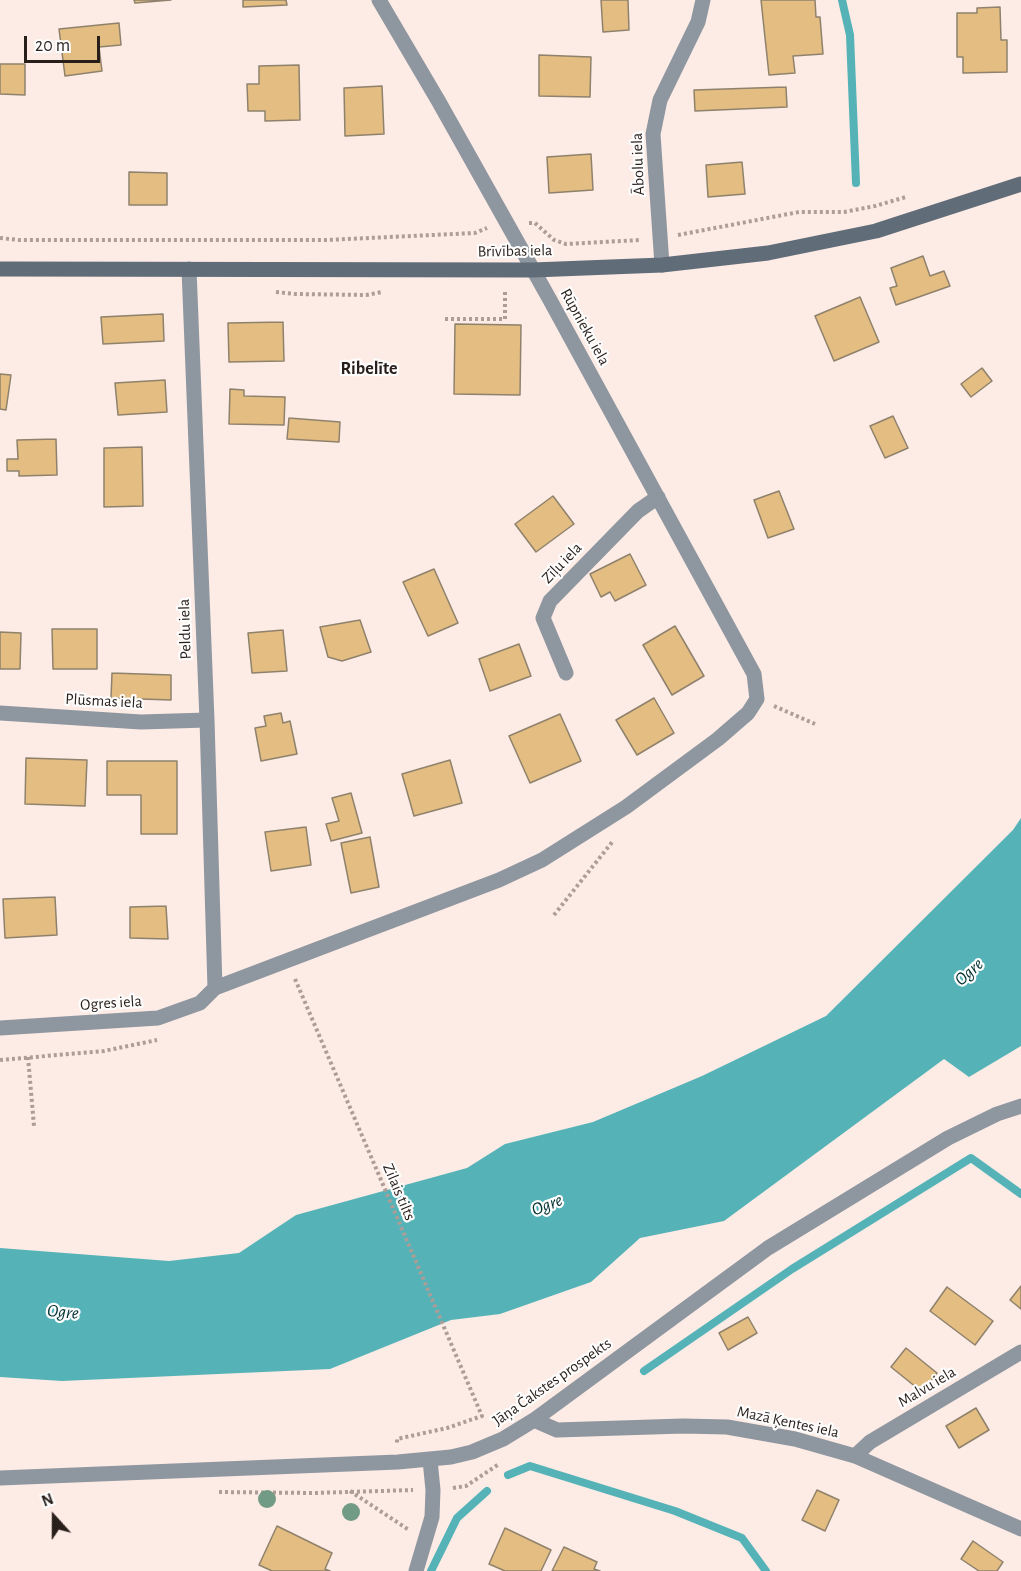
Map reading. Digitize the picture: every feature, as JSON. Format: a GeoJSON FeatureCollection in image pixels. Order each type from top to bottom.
{"type":"FeatureCollection","features":[{"type":"Feature","properties":{"kind":"main road","name":"Brīvības iela"},"geometry":{"type":"LineString","coordinates":[[0,268],[534,270],[662,265],[768,253],[876,231],[1021,184]]}},
{"type":"Feature","properties":{"kind":"street","name":"Rūpnieku iela"},"geometry":{"type":"LineString","coordinates":[[378,0],[534,270],[754,674],[757,699]]}},
{"type":"Feature","properties":{"kind":"street","name":"Ābolu iela"},"geometry":{"type":"LineString","coordinates":[[662,265],[653,134],[660,100],[698,22],[704,0]]}},
{"type":"Feature","properties":{"kind":"street","name":"Peldu iela"},"geometry":{"type":"LineString","coordinates":[[189,269],[215,988]]}},
{"type":"Feature","properties":{"kind":"street","name":"Zīļu iela"},"geometry":{"type":"LineString","coordinates":[[566,673],[543,618],[550,601],[638,511],[658,497]]}},
{"type":"Feature","properties":{"kind":"street","name":"Ogres iela"},"geometry":{"type":"LineString","coordinates":[[0,1028],[158,1018],[200,1004],[215,988],[499,880],[542,860],[626,807],[718,739],[748,713],[757,699]]}},
{"type":"Feature","properties":{"kind":"street","name":"Plūsmas iela"},"geometry":{"type":"LineString","coordinates":[[0,713],[141,722],[207,720]]}},
{"type":"Feature","properties":{"kind":"street","name":"Jāņa Čakstes prospekts"},"geometry":{"type":"LineString","coordinates":[[0,1478],[315,1467],[430,1460],[472,1452],[503,1439],[534,1420],[768,1248],[948,1138],[997,1114],[1021,1106]]}},
{"type":"Feature","properties":{"kind":"street","name":"Malvu iela"},"geometry":{"type":"LineString","coordinates":[[855,1456],[870,1442],[1021,1352]]}},
{"type":"Feature","properties":{"kind":"street","name":"Mazā Ķentes iela"},"geometry":{"type":"LineString","coordinates":[[534,1420],[557,1430],[727,1427],[795,1439],[855,1456],[1021,1529]]}},
{"type":"Feature","properties":{"kind":"street"},"geometry":{"type":"LineString","coordinates":[[416,1571],[432,1517],[433,1490],[430,1460]]}},
{"type":"Feature","properties":{"kind":"path"},"geometry":{"type":"LineString","coordinates":[[0,238],[30,240],[326,240],[475,233],[505,221],[536,223],[554,240],[567,244],[660,238],[799,212],[844,212],[913,196]]}},
{"type":"Feature","properties":{"kind":"path"},"geometry":{"type":"LineString","coordinates":[[445,319],[505,319],[505,286]]}},
{"type":"Feature","properties":{"kind":"path"},"geometry":{"type":"LineString","coordinates":[[757,699],[815,724]]}},
{"type":"Feature","properties":{"kind":"path"},"geometry":{"type":"LineString","coordinates":[[554,915],[618,835],[626,807]]}},
{"type":"Feature","properties":{"kind":"path","name":"Zilais tilts"},"geometry":{"type":"LineString","coordinates":[[297,983],[479,1410]]}},
{"type":"Feature","properties":{"kind":"path"},"geometry":{"type":"LineString","coordinates":[[28,1058],[33,1126]]}},
{"type":"Feature","properties":{"kind":"path"},"geometry":{"type":"LineString","coordinates":[[349,1491],[426,1539]]}},
{"type":"Feature","properties":{"kind":"water","name":"Ogre"},"geometry":{"type":"Polygon","coordinates":[[[1021,818],[1021,1046],[969,1077],[944,1059],[724,1221],[640,1238],[591,1282],[500,1314],[451,1320],[330,1369],[62,1381],[0,1377],[0,1248],[169,1261],[239,1253],[296,1215],[467,1168],[505,1144],[593,1122],[702,1076],[826,1016],[1013,830],[1021,818]]]}},
{"type":"Feature","properties":{"kind":"building"},"geometry":{"type":"Polygon","coordinates":[[[134,0],[171,0],[135,3],[134,0]]]}},
{"type":"Feature","properties":{"kind":"building"},"geometry":{"type":"Polygon","coordinates":[[[243,0],[286,0],[287,5],[243,7],[243,0]]]}},
{"type":"Feature","properties":{"kind":"building"},"geometry":{"type":"Polygon","coordinates":[[[601,0],[628,0],[629,30],[603,32],[601,0]]]}},
{"type":"Feature","properties":{"kind":"building"},"geometry":{"type":"Polygon","coordinates":[[[761,0],[815,0],[816,17],[820,17],[823,54],[793,56],[795,73],[769,75],[761,0]]]}},
{"type":"Feature","properties":{"kind":"building"},"geometry":{"type":"Polygon","coordinates":[[[1000,7],[1001,40],[1007,40],[1007,72],[963,73],[963,57],[957,57],[957,13],[977,13],[977,8],[1000,7]]]}},
{"type":"Feature","properties":{"kind":"building"},"geometry":{"type":"Polygon","coordinates":[[[119,23],[121,45],[99,47],[102,71],[65,76],[59,29],[119,23]]]}},
{"type":"Feature","properties":{"kind":"building"},"geometry":{"type":"Polygon","coordinates":[[[539,55],[591,57],[590,97],[539,96],[539,55]]]}},
{"type":"Feature","properties":{"kind":"building"},"geometry":{"type":"Polygon","coordinates":[[[0,64],[25,64],[25,95],[0,94],[0,64]]]}},
{"type":"Feature","properties":{"kind":"building"},"geometry":{"type":"Polygon","coordinates":[[[299,65],[300,120],[265,121],[265,111],[248,111],[247,84],[259,84],[259,66],[299,65]]]}},
{"type":"Feature","properties":{"kind":"building"},"geometry":{"type":"Polygon","coordinates":[[[382,86],[384,134],[345,136],[344,88],[382,86]]]}},
{"type":"Feature","properties":{"kind":"building"},"geometry":{"type":"Polygon","coordinates":[[[786,87],[787,107],[695,111],[694,90],[786,87]]]}},
{"type":"Feature","properties":{"kind":"building"},"geometry":{"type":"Polygon","coordinates":[[[591,154],[593,190],[549,193],[547,157],[591,154]]]}},
{"type":"Feature","properties":{"kind":"building"},"geometry":{"type":"Polygon","coordinates":[[[742,162],[745,194],[708,197],[706,165],[742,162]]]}},
{"type":"Feature","properties":{"kind":"building"},"geometry":{"type":"Polygon","coordinates":[[[129,172],[167,173],[167,205],[129,205],[129,172]]]}},
{"type":"Feature","properties":{"kind":"building"},"geometry":{"type":"Polygon","coordinates":[[[923,256],[930,276],[944,271],[950,286],[896,305],[890,288],[897,286],[891,268],[923,256]]]}},
{"type":"Feature","properties":{"kind":"building"},"geometry":{"type":"Polygon","coordinates":[[[860,297],[879,342],[834,361],[815,316],[860,297]]]}},
{"type":"Feature","properties":{"kind":"building"},"geometry":{"type":"Polygon","coordinates":[[[163,314],[164,341],[103,344],[101,317],[163,314]]]}},
{"type":"Feature","properties":{"kind":"building"},"geometry":{"type":"Polygon","coordinates":[[[283,322],[284,361],[229,362],[228,323],[283,322]]]}},
{"type":"Feature","properties":{"kind":"building"},"geometry":{"type":"Polygon","coordinates":[[[455,324],[521,325],[520,395],[454,394],[455,324]]]}},
{"type":"Feature","properties":{"kind":"building"},"geometry":{"type":"Polygon","coordinates":[[[982,368],[992,381],[971,397],[961,384],[982,368]]]}},
{"type":"Feature","properties":{"kind":"building"},"geometry":{"type":"Polygon","coordinates":[[[0,374],[11,375],[6,410],[0,409],[0,374]]]}},
{"type":"Feature","properties":{"kind":"building"},"geometry":{"type":"Polygon","coordinates":[[[165,380],[167,412],[118,415],[115,383],[165,380]]]}},
{"type":"Feature","properties":{"kind":"building"},"geometry":{"type":"Polygon","coordinates":[[[230,389],[244,390],[244,396],[285,397],[284,425],[229,424],[230,389]]]}},
{"type":"Feature","properties":{"kind":"building"},"geometry":{"type":"Polygon","coordinates":[[[893,416],[908,448],[885,458],[870,426],[893,416]]]}},
{"type":"Feature","properties":{"kind":"building"},"geometry":{"type":"Polygon","coordinates":[[[289,418],[340,422],[339,442],[287,439],[289,418]]]}},
{"type":"Feature","properties":{"kind":"building"},"geometry":{"type":"Polygon","coordinates":[[[56,439],[57,475],[19,476],[19,471],[7,471],[7,459],[18,459],[17,440],[56,439]]]}},
{"type":"Feature","properties":{"kind":"building"},"geometry":{"type":"Polygon","coordinates":[[[142,447],[143,506],[104,507],[104,448],[142,447]]]}},
{"type":"Feature","properties":{"kind":"building"},"geometry":{"type":"Polygon","coordinates":[[[779,491],[794,529],[768,538],[754,500],[779,491]]]}},
{"type":"Feature","properties":{"kind":"building"},"geometry":{"type":"Polygon","coordinates":[[[553,496],[574,524],[536,552],[515,524],[553,496]]]}},
{"type":"Feature","properties":{"kind":"building"},"geometry":{"type":"Polygon","coordinates":[[[630,554],[646,585],[615,601],[610,592],[601,597],[590,574],[630,554]]]}},
{"type":"Feature","properties":{"kind":"building"},"geometry":{"type":"Polygon","coordinates":[[[434,569],[458,623],[428,636],[403,582],[434,569]]]}},
{"type":"Feature","properties":{"kind":"building"},"geometry":{"type":"Polygon","coordinates":[[[360,620],[371,652],[342,661],[328,657],[320,627],[360,620]]]}},
{"type":"Feature","properties":{"kind":"building"},"geometry":{"type":"Polygon","coordinates":[[[675,626],[704,676],[672,695],[643,645],[675,626]]]}},
{"type":"Feature","properties":{"kind":"building"},"geometry":{"type":"Polygon","coordinates":[[[52,629],[97,629],[97,669],[53,669],[52,629]]]}},
{"type":"Feature","properties":{"kind":"building"},"geometry":{"type":"Polygon","coordinates":[[[283,630],[287,671],[252,673],[248,633],[283,630]]]}},
{"type":"Feature","properties":{"kind":"building"},"geometry":{"type":"Polygon","coordinates":[[[0,632],[21,633],[20,669],[0,669],[0,632]]]}},
{"type":"Feature","properties":{"kind":"building"},"geometry":{"type":"Polygon","coordinates":[[[519,644],[531,676],[490,691],[479,659],[519,644]]]}},
{"type":"Feature","properties":{"kind":"building"},"geometry":{"type":"Polygon","coordinates":[[[112,673],[171,675],[171,700],[111,698],[112,673]]]}},
{"type":"Feature","properties":{"kind":"building"},"geometry":{"type":"Polygon","coordinates":[[[654,698],[674,733],[637,755],[616,720],[654,698]]]}},
{"type":"Feature","properties":{"kind":"building"},"geometry":{"type":"Polygon","coordinates":[[[281,713],[283,723],[290,721],[297,754],[261,761],[255,728],[266,726],[264,716],[281,713]]]}},
{"type":"Feature","properties":{"kind":"building"},"geometry":{"type":"Polygon","coordinates":[[[560,714],[581,761],[530,783],[509,736],[560,714]]]}},
{"type":"Feature","properties":{"kind":"building"},"geometry":{"type":"Polygon","coordinates":[[[26,758],[87,760],[85,806],[25,804],[26,758]]]}},
{"type":"Feature","properties":{"kind":"building"},"geometry":{"type":"Polygon","coordinates":[[[450,760],[462,803],[414,816],[402,774],[450,760]]]}},
{"type":"Feature","properties":{"kind":"building"},"geometry":{"type":"Polygon","coordinates":[[[107,761],[177,761],[177,834],[141,834],[141,795],[107,795],[107,761]]]}},
{"type":"Feature","properties":{"kind":"building"},"geometry":{"type":"Polygon","coordinates":[[[351,793],[362,833],[331,841],[326,824],[339,821],[332,798],[351,793]]]}},
{"type":"Feature","properties":{"kind":"building"},"geometry":{"type":"Polygon","coordinates":[[[306,827],[311,865],[271,871],[265,832],[306,827]]]}},
{"type":"Feature","properties":{"kind":"building"},"geometry":{"type":"Polygon","coordinates":[[[370,837],[379,887],[351,893],[341,843],[370,837]]]}},
{"type":"Feature","properties":{"kind":"building"},"geometry":{"type":"Polygon","coordinates":[[[55,897],[57,935],[5,938],[3,899],[55,897]]]}},
{"type":"Feature","properties":{"kind":"building"},"geometry":{"type":"Polygon","coordinates":[[[166,906],[168,939],[130,938],[130,907],[166,906]]]}},
{"type":"Feature","properties":{"kind":"building"},"geometry":{"type":"Polygon","coordinates":[[[1021,1286],[1021,1309],[1010,1300],[1021,1286]]]}},
{"type":"Feature","properties":{"kind":"building"},"geometry":{"type":"Polygon","coordinates":[[[947,1287],[993,1321],[975,1345],[930,1311],[947,1287]]]}},
{"type":"Feature","properties":{"kind":"building"},"geometry":{"type":"Polygon","coordinates":[[[748,1317],[757,1333],[728,1350],[719,1333],[748,1317]]]}},
{"type":"Feature","properties":{"kind":"building"},"geometry":{"type":"Polygon","coordinates":[[[906,1348],[937,1373],[922,1392],[891,1367],[906,1348]]]}},
{"type":"Feature","properties":{"kind":"building"},"geometry":{"type":"Polygon","coordinates":[[[976,1408],[989,1430],[959,1448],[946,1426],[976,1408]]]}},
{"type":"Feature","properties":{"kind":"building"},"geometry":{"type":"Polygon","coordinates":[[[817,1490],[839,1500],[825,1531],[802,1520],[817,1490]]]}},
{"type":"Feature","properties":{"kind":"building"},"geometry":{"type":"Polygon","coordinates":[[[277,1526],[332,1553],[325,1569],[330,1571],[272,1571],[259,1565],[277,1526]]]}},
{"type":"Feature","properties":{"kind":"building"},"geometry":{"type":"Polygon","coordinates":[[[505,1528],[551,1550],[541,1571],[505,1571],[489,1564],[505,1528]]]}},
{"type":"Feature","properties":{"kind":"building"},"geometry":{"type":"Polygon","coordinates":[[[973,1541],[1003,1562],[997,1571],[979,1571],[961,1559],[973,1541]]]}},
{"type":"Feature","properties":{"kind":"building"},"geometry":{"type":"Polygon","coordinates":[[[564,1547],[597,1562],[594,1569],[600,1571],[552,1571],[564,1547]]]}},
{"type":"Feature","properties":{"kind":"waterway"},"geometry":{"type":"LineString","coordinates":[[842,0],[850,35],[856,183]]}},
{"type":"Feature","properties":{"kind":"waterway"},"geometry":{"type":"LineString","coordinates":[[644,1371],[792,1269],[971,1158],[1021,1194]]}},
{"type":"Feature","properties":{"kind":"waterway"},"geometry":{"type":"LineString","coordinates":[[508,1475],[530,1466],[675,1511],[742,1538],[766,1571]]}},
{"type":"Feature","properties":{"kind":"waterway"},"geometry":{"type":"LineString","coordinates":[[431,1571],[457,1518],[487,1491]]}},
{"type":"Feature","properties":{"kind":"district","name":"Ribelīte"},"geometry":{"type":"Point","coordinates":[369,369]}}]}
